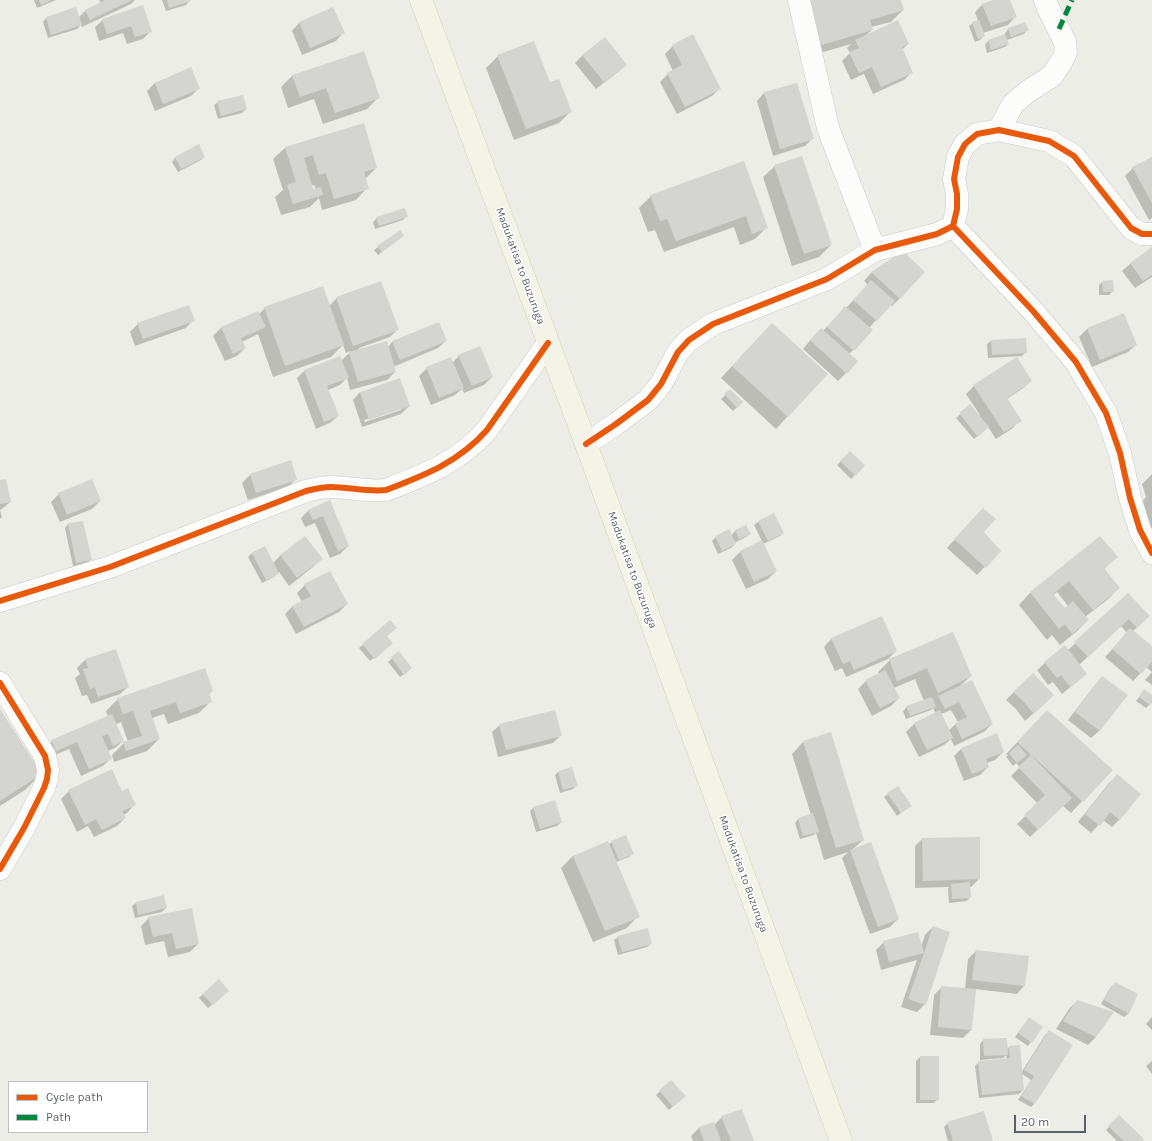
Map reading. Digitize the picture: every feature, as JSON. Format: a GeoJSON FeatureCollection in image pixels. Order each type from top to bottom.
{"type":"FeatureCollection","features":[{"type":"Feature","properties":{"kind":"main road","name":"Madukatisa to Buzuruga"},"geometry":{"type":"LineString","coordinates":[[421,0],[586,444],[841,1141]]}},
{"type":"Feature","properties":{"kind":"street"},"geometry":{"type":"LineString","coordinates":[[799,0],[828,128],[875,250]]}},
{"type":"Feature","properties":{"kind":"street"},"geometry":{"type":"LineString","coordinates":[[999,130],[1013,104],[1027,92],[1052,76],[1064,59],[1066,42],[1045,0]]}},
{"type":"Feature","properties":{"kind":"street"},"geometry":{"type":"LineString","coordinates":[[953,226],[957,208],[957,194],[954,179],[958,157],[965,144],[977,134],[999,130],[1049,141],[1074,156],[1131,228],[1142,234],[1152,234]]}},
{"type":"Feature","properties":{"kind":"street"},"geometry":{"type":"LineString","coordinates":[[586,444],[648,400],[661,384],[678,352],[689,340],[713,324],[826,279],[875,250],[937,234],[953,226]]}},
{"type":"Feature","properties":{"kind":"street"},"geometry":{"type":"LineString","coordinates":[[953,226],[1033,311],[1076,362],[1106,413],[1120,453],[1130,498],[1140,530],[1152,553]]}},
{"type":"Feature","properties":{"kind":"street"},"geometry":{"type":"LineString","coordinates":[[0,601],[110,566],[306,491],[331,487],[377,491],[386,490],[438,468],[456,458],[479,439],[487,430],[548,343]]}},
{"type":"Feature","properties":{"kind":"street"},"geometry":{"type":"LineString","coordinates":[[0,682],[45,756],[48,770],[44,788],[24,828],[0,869]]}},
{"type":"Feature","properties":{"kind":"building"},"geometry":{"type":"Polygon","coordinates":[[[39,0],[52,0],[41,5],[39,0]]]}},
{"type":"Feature","properties":{"kind":"building"},"geometry":{"type":"Polygon","coordinates":[[[105,0],[132,0],[90,20],[85,10],[105,0]]]}},
{"type":"Feature","properties":{"kind":"building"},"geometry":{"type":"Polygon","coordinates":[[[167,0],[190,0],[191,1],[169,8],[167,0]]]}},
{"type":"Feature","properties":{"kind":"building"},"geometry":{"type":"Polygon","coordinates":[[[808,0],[901,0],[904,10],[870,20],[873,30],[821,45],[808,0]]]}},
{"type":"Feature","properties":{"kind":"building"},"geometry":{"type":"Polygon","coordinates":[[[993,0],[1010,0],[1017,17],[991,26],[982,4],[993,0]]]}},
{"type":"Feature","properties":{"kind":"building"},"geometry":{"type":"Polygon","coordinates":[[[143,5],[152,32],[135,37],[131,26],[107,34],[102,19],[143,5]]]}},
{"type":"Feature","properties":{"kind":"building"},"geometry":{"type":"Polygon","coordinates":[[[76,7],[82,25],[51,35],[46,17],[76,7]]]}},
{"type":"Feature","properties":{"kind":"building"},"geometry":{"type":"Polygon","coordinates":[[[333,7],[345,33],[310,48],[299,22],[333,7]]]}},
{"type":"Feature","properties":{"kind":"building"},"geometry":{"type":"Polygon","coordinates":[[[898,20],[909,44],[902,47],[913,73],[881,87],[872,67],[859,73],[849,52],[859,48],[855,40],[898,20]]]}},
{"type":"Feature","properties":{"kind":"building"},"geometry":{"type":"Polygon","coordinates":[[[979,20],[985,36],[978,39],[972,22],[979,20]]]}},
{"type":"Feature","properties":{"kind":"building"},"geometry":{"type":"Polygon","coordinates":[[[1025,22],[1029,30],[1011,37],[1008,28],[1025,22]]]}},
{"type":"Feature","properties":{"kind":"building"},"geometry":{"type":"Polygon","coordinates":[[[693,34],[721,89],[685,107],[667,73],[682,65],[672,45],[693,34]]]}},
{"type":"Feature","properties":{"kind":"building"},"geometry":{"type":"Polygon","coordinates":[[[1005,34],[1009,44],[991,50],[988,40],[1005,34]]]}},
{"type":"Feature","properties":{"kind":"building"},"geometry":{"type":"Polygon","coordinates":[[[605,37],[627,65],[604,82],[582,55],[605,37]]]}},
{"type":"Feature","properties":{"kind":"building"},"geometry":{"type":"Polygon","coordinates":[[[534,41],[550,82],[559,79],[572,112],[526,129],[497,55],[534,41]]]}},
{"type":"Feature","properties":{"kind":"building"},"geometry":{"type":"Polygon","coordinates":[[[364,51],[380,98],[335,113],[326,88],[300,97],[292,75],[364,51]]]}},
{"type":"Feature","properties":{"kind":"building"},"geometry":{"type":"Polygon","coordinates":[[[191,67],[200,89],[163,104],[155,83],[191,67]]]}},
{"type":"Feature","properties":{"kind":"building"},"geometry":{"type":"Polygon","coordinates":[[[797,83],[814,139],[780,149],[764,92],[797,83]]]}},
{"type":"Feature","properties":{"kind":"building"},"geometry":{"type":"Polygon","coordinates":[[[243,95],[247,109],[221,116],[217,101],[243,95]]]}},
{"type":"Feature","properties":{"kind":"building"},"geometry":{"type":"Polygon","coordinates":[[[364,123],[377,168],[364,172],[369,189],[334,199],[326,173],[319,175],[313,155],[304,158],[313,189],[321,187],[323,195],[293,204],[287,185],[296,182],[285,147],[364,123]]]}},
{"type":"Feature","properties":{"kind":"building"},"geometry":{"type":"Polygon","coordinates":[[[199,144],[205,157],[181,169],[175,157],[199,144]]]}},
{"type":"Feature","properties":{"kind":"building"},"geometry":{"type":"Polygon","coordinates":[[[802,156],[832,245],[804,254],[774,165],[802,156]]]}},
{"type":"Feature","properties":{"kind":"building"},"geometry":{"type":"Polygon","coordinates":[[[1152,157],[1152,203],[1132,167],[1152,157]]]}},
{"type":"Feature","properties":{"kind":"building"},"geometry":{"type":"Polygon","coordinates":[[[744,161],[768,228],[752,234],[746,216],[676,241],[667,219],[660,221],[650,195],[744,161]]]}},
{"type":"Feature","properties":{"kind":"building"},"geometry":{"type":"Polygon","coordinates":[[[405,208],[408,217],[379,226],[376,217],[405,208]]]}},
{"type":"Feature","properties":{"kind":"building"},"geometry":{"type":"Polygon","coordinates":[[[400,230],[404,236],[382,252],[377,246],[400,230]]]}},
{"type":"Feature","properties":{"kind":"building"},"geometry":{"type":"Polygon","coordinates":[[[1152,247],[1152,275],[1143,281],[1130,263],[1152,247]]]}},
{"type":"Feature","properties":{"kind":"building"},"geometry":{"type":"Polygon","coordinates":[[[903,251],[925,272],[900,299],[871,272],[903,251]]]}},
{"type":"Feature","properties":{"kind":"building"},"geometry":{"type":"Polygon","coordinates":[[[871,280],[895,301],[877,321],[853,300],[871,280]]]}},
{"type":"Feature","properties":{"kind":"building"},"geometry":{"type":"Polygon","coordinates":[[[1113,280],[1114,292],[1103,292],[1102,281],[1113,280]]]}},
{"type":"Feature","properties":{"kind":"building"},"geometry":{"type":"Polygon","coordinates":[[[381,281],[399,330],[353,346],[336,297],[381,281]]]}},
{"type":"Feature","properties":{"kind":"building"},"geometry":{"type":"Polygon","coordinates":[[[323,286],[344,345],[285,366],[264,307],[323,286]]]}},
{"type":"Feature","properties":{"kind":"building"},"geometry":{"type":"Polygon","coordinates":[[[189,305],[195,321],[143,339],[137,323],[189,305]]]}},
{"type":"Feature","properties":{"kind":"building"},"geometry":{"type":"Polygon","coordinates":[[[845,306],[873,330],[854,351],[827,327],[845,306]]]}},
{"type":"Feature","properties":{"kind":"building"},"geometry":{"type":"Polygon","coordinates":[[[258,311],[266,327],[241,338],[246,348],[233,354],[221,327],[258,311]]]}},
{"type":"Feature","properties":{"kind":"building"},"geometry":{"type":"Polygon","coordinates":[[[1124,313],[1137,345],[1100,360],[1087,328],[1124,313]]]}},
{"type":"Feature","properties":{"kind":"building"},"geometry":{"type":"Polygon","coordinates":[[[439,322],[447,341],[400,360],[392,341],[439,322]]]}},
{"type":"Feature","properties":{"kind":"building"},"geometry":{"type":"Polygon","coordinates":[[[772,323],[828,374],[788,417],[732,366],[772,323]]]}},
{"type":"Feature","properties":{"kind":"building"},"geometry":{"type":"Polygon","coordinates":[[[821,328],[858,361],[847,374],[810,340],[821,328]]]}},
{"type":"Feature","properties":{"kind":"building"},"geometry":{"type":"Polygon","coordinates":[[[1026,338],[1027,353],[992,355],[991,340],[1026,338]]]}},
{"type":"Feature","properties":{"kind":"building"},"geometry":{"type":"Polygon","coordinates":[[[387,341],[396,372],[358,382],[349,352],[387,341]]]}},
{"type":"Feature","properties":{"kind":"building"},"geometry":{"type":"Polygon","coordinates":[[[480,346],[493,377],[472,386],[458,355],[480,346]]]}},
{"type":"Feature","properties":{"kind":"building"},"geometry":{"type":"Polygon","coordinates":[[[340,356],[349,378],[327,386],[339,416],[324,422],[304,370],[340,356]]]}},
{"type":"Feature","properties":{"kind":"building"},"geometry":{"type":"Polygon","coordinates":[[[451,357],[464,388],[439,398],[426,367],[451,357]]]}},
{"type":"Feature","properties":{"kind":"building"},"geometry":{"type":"Polygon","coordinates":[[[1017,357],[1032,381],[1007,398],[1022,421],[1004,432],[973,385],[1017,357]]]}},
{"type":"Feature","properties":{"kind":"building"},"geometry":{"type":"Polygon","coordinates":[[[400,378],[410,406],[369,420],[360,392],[400,378]]]}},
{"type":"Feature","properties":{"kind":"building"},"geometry":{"type":"Polygon","coordinates":[[[730,389],[743,402],[737,408],[724,394],[730,389]]]}},
{"type":"Feature","properties":{"kind":"building"},"geometry":{"type":"Polygon","coordinates":[[[970,404],[989,427],[978,437],[959,413],[970,404]]]}},
{"type":"Feature","properties":{"kind":"building"},"geometry":{"type":"Polygon","coordinates":[[[850,451],[865,465],[856,476],[840,461],[850,451]]]}},
{"type":"Feature","properties":{"kind":"building"},"geometry":{"type":"Polygon","coordinates":[[[291,460],[297,480],[256,493],[250,474],[291,460]]]}},
{"type":"Feature","properties":{"kind":"building"},"geometry":{"type":"Polygon","coordinates":[[[6,479],[11,502],[0,504],[0,480],[6,479]]]}},
{"type":"Feature","properties":{"kind":"building"},"geometry":{"type":"Polygon","coordinates":[[[92,479],[101,501],[67,515],[58,493],[92,479]]]}},
{"type":"Feature","properties":{"kind":"building"},"geometry":{"type":"Polygon","coordinates":[[[330,500],[349,546],[338,551],[323,516],[313,520],[308,510],[330,500]]]}},
{"type":"Feature","properties":{"kind":"building"},"geometry":{"type":"Polygon","coordinates":[[[983,508],[996,519],[984,532],[1001,551],[986,568],[954,539],[983,508]]]}},
{"type":"Feature","properties":{"kind":"building"},"geometry":{"type":"Polygon","coordinates":[[[774,513],[784,533],[768,541],[758,521],[774,513]]]}},
{"type":"Feature","properties":{"kind":"building"},"geometry":{"type":"Polygon","coordinates":[[[83,521],[92,560],[76,563],[68,523],[83,521]]]}},
{"type":"Feature","properties":{"kind":"building"},"geometry":{"type":"Polygon","coordinates":[[[746,525],[751,534],[739,539],[735,530],[746,525]]]}},
{"type":"Feature","properties":{"kind":"building"},"geometry":{"type":"Polygon","coordinates":[[[729,529],[736,544],[722,551],[715,536],[729,529]]]}},
{"type":"Feature","properties":{"kind":"building"},"geometry":{"type":"Polygon","coordinates":[[[305,536],[323,559],[297,578],[280,555],[305,536]]]}},
{"type":"Feature","properties":{"kind":"building"},"geometry":{"type":"Polygon","coordinates":[[[1100,536],[1118,557],[1104,568],[1120,588],[1093,610],[1069,581],[1053,594],[1065,608],[1073,601],[1089,620],[1072,634],[1065,624],[1059,629],[1030,592],[1100,536]]]}},
{"type":"Feature","properties":{"kind":"building"},"geometry":{"type":"Polygon","coordinates":[[[762,540],[777,571],[754,582],[740,551],[762,540]]]}},
{"type":"Feature","properties":{"kind":"building"},"geometry":{"type":"Polygon","coordinates":[[[265,546],[279,574],[266,580],[252,553],[265,546]]]}},
{"type":"Feature","properties":{"kind":"building"},"geometry":{"type":"Polygon","coordinates":[[[330,571],[348,604],[304,627],[292,606],[311,596],[304,584],[330,571]]]}},
{"type":"Feature","properties":{"kind":"building"},"geometry":{"type":"Polygon","coordinates":[[[1128,593],[1150,616],[1137,628],[1129,619],[1088,657],[1074,642],[1128,593]]]}},
{"type":"Feature","properties":{"kind":"building"},"geometry":{"type":"Polygon","coordinates":[[[882,616],[897,651],[854,670],[850,661],[843,664],[831,638],[882,616]]]}},
{"type":"Feature","properties":{"kind":"building"},"geometry":{"type":"Polygon","coordinates":[[[390,620],[397,628],[387,636],[393,643],[375,659],[362,644],[390,620]]]}},
{"type":"Feature","properties":{"kind":"building"},"geometry":{"type":"Polygon","coordinates":[[[1130,628],[1152,646],[1152,662],[1141,674],[1112,649],[1130,628]]]}},
{"type":"Feature","properties":{"kind":"building"},"geometry":{"type":"Polygon","coordinates":[[[953,632],[972,676],[938,693],[927,668],[897,681],[889,659],[953,632]]]}},
{"type":"Feature","properties":{"kind":"building"},"geometry":{"type":"Polygon","coordinates":[[[1065,645],[1087,674],[1070,687],[1061,675],[1057,678],[1044,662],[1065,645]]]}},
{"type":"Feature","properties":{"kind":"building"},"geometry":{"type":"Polygon","coordinates":[[[116,649],[129,687],[98,697],[95,687],[90,689],[83,669],[88,668],[85,659],[116,649]]]}},
{"type":"Feature","properties":{"kind":"building"},"geometry":{"type":"Polygon","coordinates":[[[399,651],[412,668],[404,675],[391,657],[399,651]]]}},
{"type":"Feature","properties":{"kind":"building"},"geometry":{"type":"Polygon","coordinates":[[[205,668],[213,691],[209,693],[212,702],[180,713],[176,702],[150,711],[160,739],[126,751],[123,742],[142,736],[133,711],[123,714],[117,698],[205,668]]]}},
{"type":"Feature","properties":{"kind":"building"},"geometry":{"type":"Polygon","coordinates":[[[885,670],[900,698],[880,708],[865,680],[885,670]]]}},
{"type":"Feature","properties":{"kind":"building"},"geometry":{"type":"Polygon","coordinates":[[[1033,673],[1054,695],[1034,714],[1013,692],[1033,673]]]}},
{"type":"Feature","properties":{"kind":"building"},"geometry":{"type":"Polygon","coordinates":[[[1102,676],[1128,695],[1100,731],[1075,712],[1102,676]]]}},
{"type":"Feature","properties":{"kind":"building"},"geometry":{"type":"Polygon","coordinates":[[[972,680],[993,724],[962,739],[955,723],[967,717],[959,702],[945,709],[938,696],[972,680]]]}},
{"type":"Feature","properties":{"kind":"building"},"geometry":{"type":"Polygon","coordinates":[[[1144,689],[1152,695],[1152,703],[1150,705],[1139,697],[1144,689]]]}},
{"type":"Feature","properties":{"kind":"building"},"geometry":{"type":"Polygon","coordinates":[[[932,697],[936,707],[910,716],[906,706],[932,697]]]}},
{"type":"Feature","properties":{"kind":"building"},"geometry":{"type":"Polygon","coordinates":[[[0,709],[42,774],[0,801],[0,709]]]}},
{"type":"Feature","properties":{"kind":"building"},"geometry":{"type":"Polygon","coordinates":[[[555,710],[562,736],[506,750],[499,724],[555,710]]]}},
{"type":"Feature","properties":{"kind":"building"},"geometry":{"type":"Polygon","coordinates":[[[940,710],[953,738],[927,750],[914,723],[940,710]]]}},
{"type":"Feature","properties":{"kind":"building"},"geometry":{"type":"Polygon","coordinates":[[[1047,710],[1113,770],[1083,802],[1017,742],[1047,710]]]}},
{"type":"Feature","properties":{"kind":"building"},"geometry":{"type":"Polygon","coordinates":[[[112,714],[124,741],[113,746],[108,734],[102,736],[112,759],[89,769],[77,742],[56,751],[51,740],[112,714]]]}},
{"type":"Feature","properties":{"kind":"building"},"geometry":{"type":"Polygon","coordinates":[[[831,732],[864,840],[836,848],[803,741],[831,732]]]}},
{"type":"Feature","properties":{"kind":"building"},"geometry":{"type":"Polygon","coordinates":[[[997,733],[1004,752],[986,759],[989,767],[972,774],[961,748],[997,733]]]}},
{"type":"Feature","properties":{"kind":"building"},"geometry":{"type":"Polygon","coordinates":[[[1018,745],[1027,755],[1017,763],[1009,753],[1018,745]]]}},
{"type":"Feature","properties":{"kind":"building"},"geometry":{"type":"Polygon","coordinates":[[[1031,755],[1072,798],[1038,830],[1024,815],[1045,795],[1018,767],[1031,755]]]}},
{"type":"Feature","properties":{"kind":"building"},"geometry":{"type":"Polygon","coordinates":[[[572,767],[578,786],[563,790],[558,771],[572,767]]]}},
{"type":"Feature","properties":{"kind":"building"},"geometry":{"type":"Polygon","coordinates":[[[112,769],[122,791],[128,788],[136,805],[122,811],[126,818],[102,830],[96,819],[85,825],[68,790],[112,769]]]}},
{"type":"Feature","properties":{"kind":"building"},"geometry":{"type":"Polygon","coordinates":[[[1117,774],[1141,794],[1120,820],[1110,812],[1100,826],[1085,814],[1117,774]]]}},
{"type":"Feature","properties":{"kind":"building"},"geometry":{"type":"Polygon","coordinates":[[[898,786],[912,806],[901,813],[887,793],[898,786]]]}},
{"type":"Feature","properties":{"kind":"building"},"geometry":{"type":"Polygon","coordinates":[[[555,800],[562,822],[540,829],[533,807],[555,800]]]}},
{"type":"Feature","properties":{"kind":"building"},"geometry":{"type":"Polygon","coordinates":[[[813,813],[819,832],[803,836],[798,818],[813,813]]]}},
{"type":"Feature","properties":{"kind":"building"},"geometry":{"type":"Polygon","coordinates":[[[626,835],[634,854],[619,860],[611,841],[626,835]]]}},
{"type":"Feature","properties":{"kind":"building"},"geometry":{"type":"Polygon","coordinates":[[[980,837],[980,879],[923,881],[922,838],[980,837]]]}},
{"type":"Feature","properties":{"kind":"building"},"geometry":{"type":"Polygon","coordinates":[[[608,841],[640,917],[605,931],[573,856],[608,841]]]}},
{"type":"Feature","properties":{"kind":"building"},"geometry":{"type":"Polygon","coordinates":[[[871,842],[899,919],[878,927],[850,850],[871,842]]]}},
{"type":"Feature","properties":{"kind":"building"},"geometry":{"type":"Polygon","coordinates":[[[970,882],[971,898],[952,899],[951,884],[970,882]]]}},
{"type":"Feature","properties":{"kind":"building"},"geometry":{"type":"Polygon","coordinates":[[[164,895],[167,908],[138,915],[136,902],[164,895]]]}},
{"type":"Feature","properties":{"kind":"building"},"geometry":{"type":"Polygon","coordinates":[[[192,908],[199,944],[176,949],[172,933],[153,937],[148,917],[192,908]]]}},
{"type":"Feature","properties":{"kind":"building"},"geometry":{"type":"Polygon","coordinates":[[[933,926],[950,932],[926,1005],[908,999],[933,926]]]}},
{"type":"Feature","properties":{"kind":"building"},"geometry":{"type":"Polygon","coordinates":[[[648,928],[652,944],[622,952],[617,936],[648,928]]]}},
{"type":"Feature","properties":{"kind":"building"},"geometry":{"type":"Polygon","coordinates":[[[918,932],[924,953],[889,962],[883,941],[918,932]]]}},
{"type":"Feature","properties":{"kind":"building"},"geometry":{"type":"Polygon","coordinates":[[[976,950],[1029,956],[1025,986],[972,980],[976,950]]]}},
{"type":"Feature","properties":{"kind":"building"},"geometry":{"type":"Polygon","coordinates":[[[219,979],[229,991],[213,1005],[202,994],[219,979]]]}},
{"type":"Feature","properties":{"kind":"building"},"geometry":{"type":"Polygon","coordinates":[[[1115,982],[1138,994],[1129,1014],[1104,1000],[1115,982]]]}},
{"type":"Feature","properties":{"kind":"building"},"geometry":{"type":"Polygon","coordinates":[[[941,986],[976,989],[972,1030],[938,1027],[941,986]]]}},
{"type":"Feature","properties":{"kind":"building"},"geometry":{"type":"Polygon","coordinates":[[[1077,1000],[1114,1012],[1096,1037],[1063,1021],[1077,1000]]]}},
{"type":"Feature","properties":{"kind":"building"},"geometry":{"type":"Polygon","coordinates":[[[1029,1017],[1043,1027],[1032,1043],[1018,1033],[1029,1017]]]}},
{"type":"Feature","properties":{"kind":"building"},"geometry":{"type":"Polygon","coordinates":[[[1049,1030],[1073,1045],[1035,1104],[1021,1096],[1034,1076],[1024,1070],[1049,1030]]]}},
{"type":"Feature","properties":{"kind":"building"},"geometry":{"type":"Polygon","coordinates":[[[1007,1038],[1008,1055],[984,1056],[983,1039],[1007,1038]]]}},
{"type":"Feature","properties":{"kind":"building"},"geometry":{"type":"Polygon","coordinates":[[[1020,1045],[1024,1090],[982,1095],[978,1061],[1010,1058],[1009,1046],[1020,1045]]]}},
{"type":"Feature","properties":{"kind":"building"},"geometry":{"type":"Polygon","coordinates":[[[920,1056],[939,1056],[939,1100],[920,1100],[920,1056]]]}},
{"type":"Feature","properties":{"kind":"building"},"geometry":{"type":"Polygon","coordinates":[[[671,1080],[686,1096],[673,1107],[659,1090],[671,1080]]]}},
{"type":"Feature","properties":{"kind":"building"},"geometry":{"type":"Polygon","coordinates":[[[742,1109],[754,1141],[731,1141],[721,1116],[742,1109]]]}},
{"type":"Feature","properties":{"kind":"building"},"geometry":{"type":"Polygon","coordinates":[[[984,1111],[993,1141],[953,1141],[947,1122],[984,1111]]]}},
{"type":"Feature","properties":{"kind":"building"},"geometry":{"type":"Polygon","coordinates":[[[1119,1115],[1144,1139],[1142,1141],[1124,1141],[1108,1126],[1119,1115]]]}},
{"type":"Feature","properties":{"kind":"building"},"geometry":{"type":"Polygon","coordinates":[[[714,1122],[721,1141],[704,1141],[699,1127],[714,1122]]]}},
{"type":"Feature","properties":{"kind":"marked path"},"geometry":{"type":"LineString","coordinates":[[1059,29],[1072,0]]}},
{"type":"Feature","properties":{"kind":"cycle path"},"geometry":{"type":"LineString","coordinates":[[586,444],[648,400],[661,384],[678,352],[689,340],[713,324],[827,279],[875,250],[937,234],[953,226],[957,209],[957,194],[954,179],[958,157],[965,144],[977,134],[999,130],[1049,141],[1074,156],[1131,228],[1142,234],[1152,234]]}},
{"type":"Feature","properties":{"kind":"cycle path"},"geometry":{"type":"LineString","coordinates":[[953,226],[1033,311],[1076,362],[1106,413],[1120,453],[1130,498],[1140,530],[1152,553]]}},
{"type":"Feature","properties":{"kind":"cycle path"},"geometry":{"type":"LineString","coordinates":[[0,601],[110,567],[306,491],[331,487],[386,490],[428,473],[465,451],[487,430],[548,343]]}},
{"type":"Feature","properties":{"kind":"cycle path"},"geometry":{"type":"LineString","coordinates":[[0,683],[45,756],[48,770],[44,788],[24,828],[0,869]]}}]}
